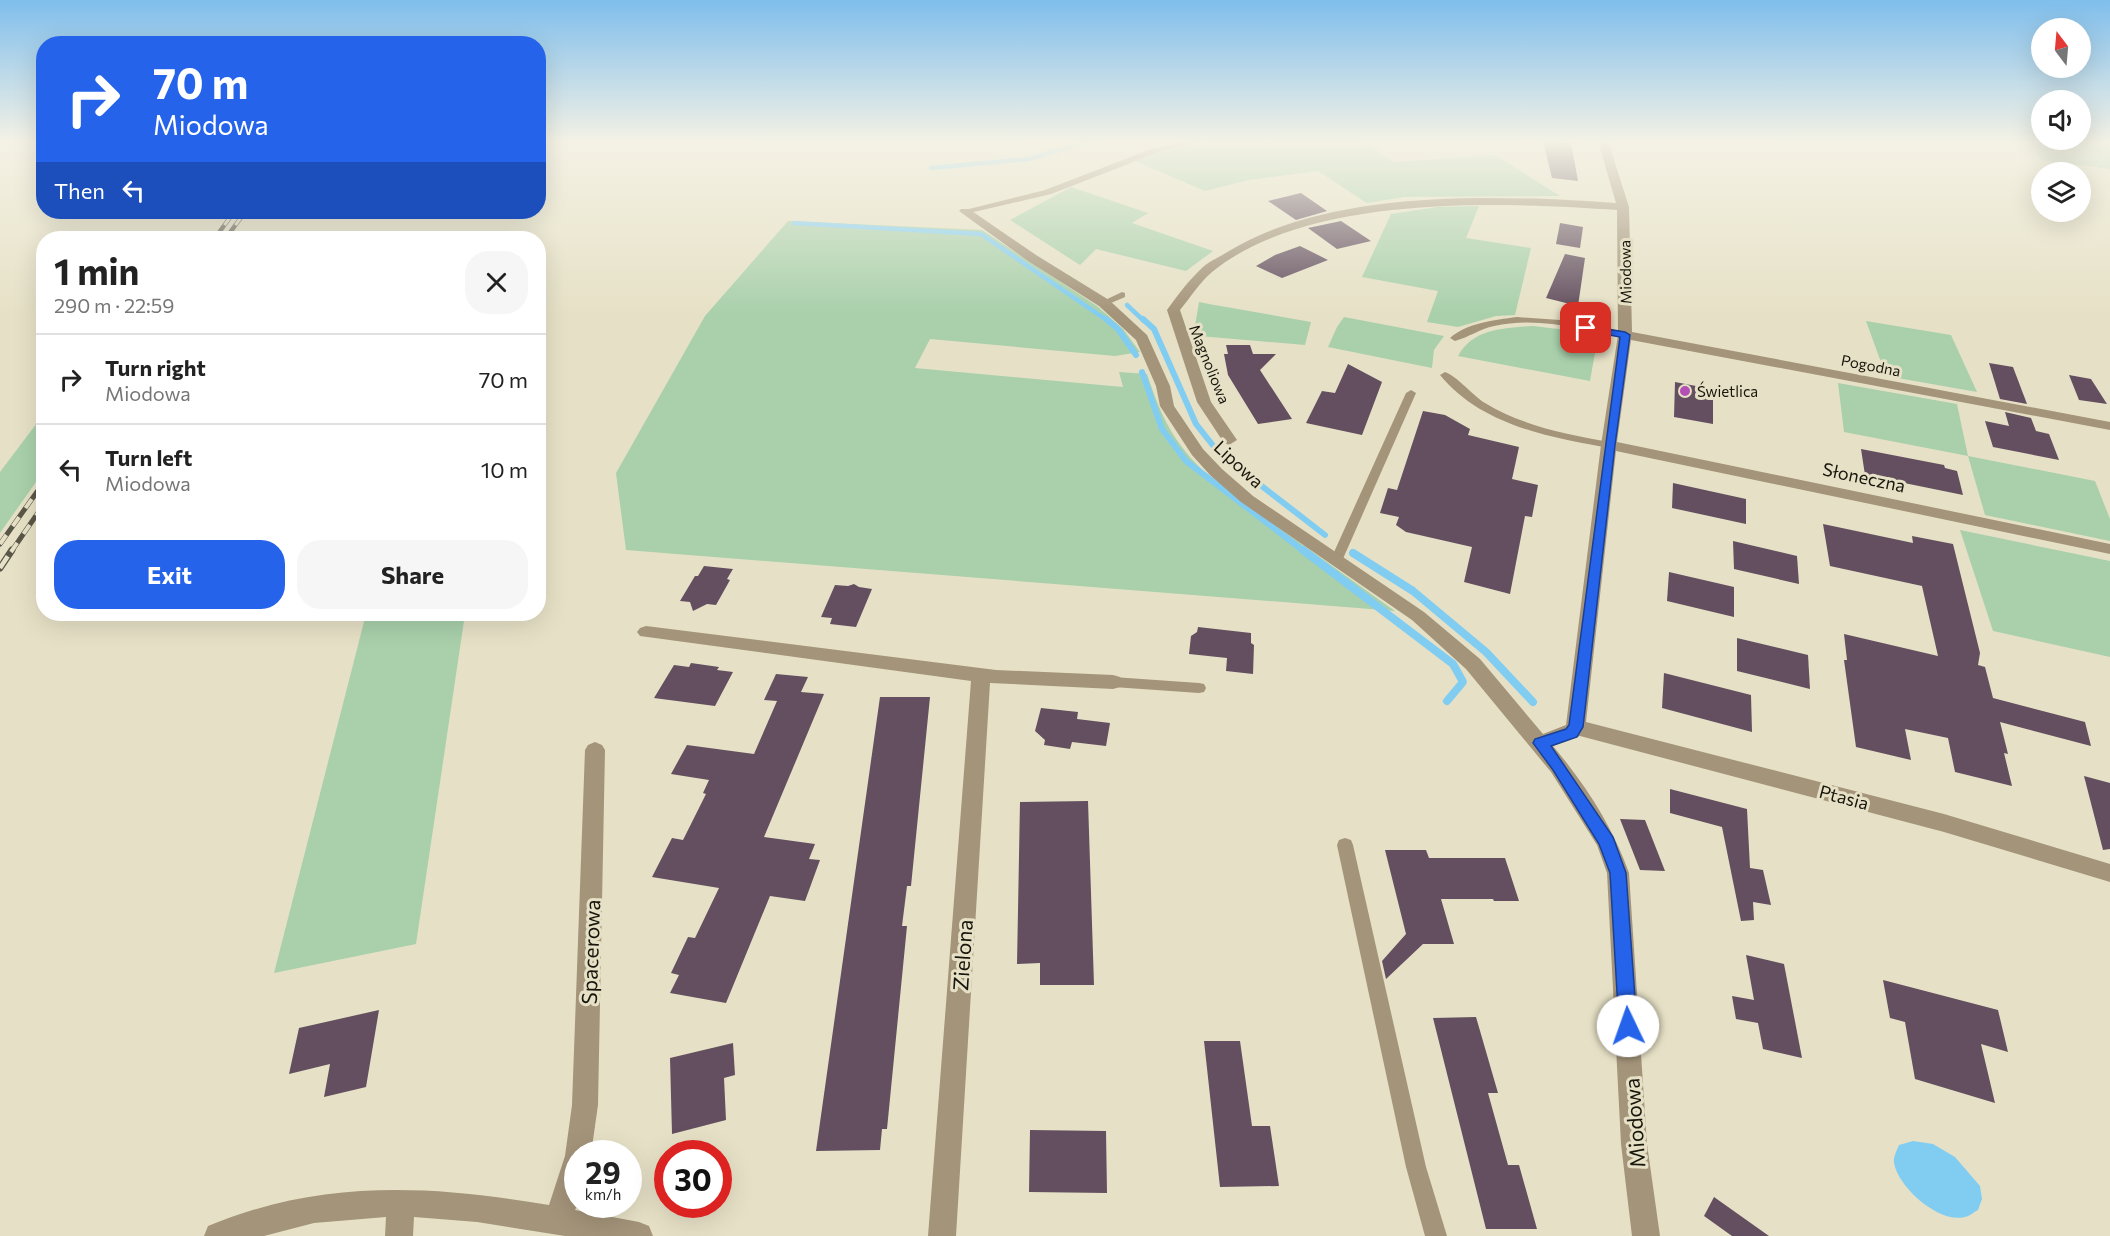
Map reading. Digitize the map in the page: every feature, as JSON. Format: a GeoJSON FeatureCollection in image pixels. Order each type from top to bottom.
{"type":"FeatureCollection","features":[{"type":"Feature","properties":{"kind":"street","name":"Miodowa"},"geometry":{"type":"LineString","coordinates":[[1576,727],[1625,335],[1626,286],[1623,207],[1620,199]]}},
{"type":"Feature","properties":{"kind":"street","name":"Magnoliowa"},"geometry":{"type":"LineString","coordinates":[[1229,440],[1204,402],[1173,310],[1190,286],[1233,252],[1278,232],[1312,222],[1398,206],[1511,200],[1623,207]]}},
{"type":"Feature","properties":{"kind":"street","name":"Lipowa"},"geometry":{"type":"LineString","coordinates":[[965,212],[1104,303],[1142,338],[1155,363],[1167,406],[1197,452],[1247,500],[1418,616],[1473,664],[1521,722]]}},
{"type":"Feature","properties":{"kind":"street","name":"Pogodna"},"geometry":{"type":"LineString","coordinates":[[1625,335],[2110,426]]}},
{"type":"Feature","properties":{"kind":"street","name":"Słoneczna"},"geometry":{"type":"LineString","coordinates":[[1610,445],[2110,549]]}},
{"type":"Feature","properties":{"kind":"street"},"geometry":{"type":"LineString","coordinates":[[646,632],[981,674],[1113,682]]}},
{"type":"Feature","properties":{"kind":"street","name":"Zielona"},"geometry":{"type":"LineString","coordinates":[[942,1236],[981,674]]}},
{"type":"Feature","properties":{"kind":"street","name":"Miodowa"},"geometry":{"type":"LineString","coordinates":[[1521,722],[1558,766],[1607,842],[1618,873],[1634,1144],[1646,1236]]}},
{"type":"Feature","properties":{"kind":"street"},"geometry":{"type":"LineString","coordinates":[[1540,743],[1571,733],[1576,727]]}},
{"type":"Feature","properties":{"kind":"street","name":"Ptasia"},"geometry":{"type":"LineString","coordinates":[[1576,727],[1944,823],[2110,873]]}},
{"type":"Feature","properties":{"kind":"street","name":"Spacerowa"},"geometry":{"type":"LineString","coordinates":[[580,1140],[585,1105],[596,750]]}},
{"type":"Feature","properties":{"kind":"street"},"geometry":{"type":"LineString","coordinates":[[399,1236],[401,1202]]}},
{"type":"Feature","properties":{"kind":"street"},"geometry":{"type":"LineString","coordinates":[[218,1236],[314,1209],[401,1202],[472,1208],[639,1236]]}},
{"type":"Feature","properties":{"kind":"street","name":"Spacerowa"},"geometry":{"type":"LineString","coordinates":[[558,1221],[564,1202]]}},
{"type":"Feature","properties":{"kind":"lane"},"geometry":{"type":"LineString","coordinates":[[965,212],[1020,199]]}},
{"type":"Feature","properties":{"kind":"lane"},"geometry":{"type":"LineString","coordinates":[[1104,303],[1122,296]]}},
{"type":"Feature","properties":{"kind":"lane"},"geometry":{"type":"LineString","coordinates":[[1455,338],[1472,328],[1508,320],[1544,320],[1625,335]]}},
{"type":"Feature","properties":{"kind":"lane"},"geometry":{"type":"LineString","coordinates":[[1445,375],[1459,390],[1480,406],[1523,426],[1610,445]]}},
{"type":"Feature","properties":{"kind":"lane"},"geometry":{"type":"LineString","coordinates":[[1336,561],[1411,393]]}},
{"type":"Feature","properties":{"kind":"lane"},"geometry":{"type":"LineString","coordinates":[[1113,682],[1199,688]]}},
{"type":"Feature","properties":{"kind":"lane"},"geometry":{"type":"LineString","coordinates":[[1345,844],[1416,1167],[1436,1236]]}},
{"type":"Feature","properties":{"kind":"green space"},"geometry":{"type":"Polygon","coordinates":[[[1049,199],[1106,199],[1148,213],[1132,223],[1213,251],[1186,271],[1096,249],[1080,265],[1010,220],[1049,199]]]}},
{"type":"Feature","properties":{"kind":"green space"},"geometry":{"type":"Polygon","coordinates":[[[1360,199],[1394,199],[1367,203],[1360,199]]]}},
{"type":"Feature","properties":{"kind":"green space"},"geometry":{"type":"Polygon","coordinates":[[[1479,206],[1466,238],[1531,248],[1515,315],[1496,316],[1458,327],[1427,322],[1438,291],[1362,277],[1391,214],[1437,207],[1479,206]]]}},
{"type":"Feature","properties":{"kind":"green space"},"geometry":{"type":"Polygon","coordinates":[[[788,221],[982,230],[1097,306],[1123,329],[1140,352],[1115,356],[930,339],[915,368],[1123,387],[1119,372],[1147,374],[1159,407],[1173,434],[1202,470],[1215,482],[1395,611],[626,550],[616,473],[705,316],[788,221]]]}},
{"type":"Feature","properties":{"kind":"green space"},"geometry":{"type":"Polygon","coordinates":[[[1199,302],[1311,322],[1305,345],[1199,336],[1195,326],[1199,302]]]}},
{"type":"Feature","properties":{"kind":"green space"},"geometry":{"type":"Polygon","coordinates":[[[1344,317],[1444,336],[1434,350],[1432,368],[1328,347],[1344,317]]]}},
{"type":"Feature","properties":{"kind":"green space"},"geometry":{"type":"Polygon","coordinates":[[[1866,321],[1951,335],[1977,392],[1886,376],[1866,321]]]}},
{"type":"Feature","properties":{"kind":"green space"},"geometry":{"type":"Polygon","coordinates":[[[1533,326],[1583,332],[1597,342],[1590,381],[1458,356],[1472,340],[1491,331],[1533,326]]]}},
{"type":"Feature","properties":{"kind":"green space"},"geometry":{"type":"Polygon","coordinates":[[[1838,383],[1957,404],[1968,456],[1844,432],[1838,383]]]}},
{"type":"Feature","properties":{"kind":"green space"},"geometry":{"type":"Polygon","coordinates":[[[36,424],[36,482],[0,533],[0,472],[36,424]]]}},
{"type":"Feature","properties":{"kind":"green space"},"geometry":{"type":"Polygon","coordinates":[[[1968,456],[2095,481],[2110,519],[2110,541],[1985,515],[1968,456]]]}},
{"type":"Feature","properties":{"kind":"green space"},"geometry":{"type":"Polygon","coordinates":[[[1960,530],[2110,561],[2110,657],[1993,631],[1960,530]]]}},
{"type":"Feature","properties":{"kind":"green space"},"geometry":{"type":"Polygon","coordinates":[[[364,621],[464,621],[416,944],[274,973],[364,621]]]}},
{"type":"Feature","properties":{"kind":"water"},"geometry":{"type":"Polygon","coordinates":[[[1913,1141],[1933,1144],[1955,1157],[1980,1186],[1982,1199],[1978,1210],[1965,1217],[1955,1218],[1932,1209],[1911,1192],[1903,1183],[1894,1161],[1899,1145],[1913,1141]]]}},
{"type":"Feature","properties":{"kind":"building"},"geometry":{"type":"Polygon","coordinates":[[[1309,199],[1327,211],[1296,220],[1268,201],[1309,199]]]}},
{"type":"Feature","properties":{"kind":"building"},"geometry":{"type":"Polygon","coordinates":[[[1341,221],[1371,241],[1337,249],[1308,228],[1341,221]]]}},
{"type":"Feature","properties":{"kind":"building"},"geometry":{"type":"Polygon","coordinates":[[[1560,223],[1583,227],[1580,248],[1556,244],[1560,223]]]}},
{"type":"Feature","properties":{"kind":"building"},"geometry":{"type":"Polygon","coordinates":[[[1300,246],[1328,260],[1282,278],[1256,266],[1275,255],[1300,246]]]}},
{"type":"Feature","properties":{"kind":"building"},"geometry":{"type":"Polygon","coordinates":[[[1565,254],[1585,258],[1578,306],[1546,298],[1565,254]]]}},
{"type":"Feature","properties":{"kind":"building"},"geometry":{"type":"Polygon","coordinates":[[[1226,345],[1250,345],[1253,354],[1276,354],[1260,370],[1292,419],[1258,424],[1228,375],[1224,354],[1228,354],[1226,345]]]}},
{"type":"Feature","properties":{"kind":"building"},"geometry":{"type":"Polygon","coordinates":[[[1989,363],[2013,367],[2027,404],[2000,399],[1989,363]]]}},
{"type":"Feature","properties":{"kind":"building"},"geometry":{"type":"Polygon","coordinates":[[[1348,364],[1382,382],[1362,435],[1306,423],[1322,391],[1335,393],[1348,364]]]}},
{"type":"Feature","properties":{"kind":"building"},"geometry":{"type":"Polygon","coordinates":[[[2069,375],[2091,379],[2107,404],[2079,400],[2069,375]]]}},
{"type":"Feature","properties":{"kind":"building"},"geometry":{"type":"Polygon","coordinates":[[[1675,382],[1696,386],[1696,391],[1703,392],[1703,396],[1713,397],[1713,424],[1674,417],[1675,382]]]}},
{"type":"Feature","properties":{"kind":"building"},"geometry":{"type":"Polygon","coordinates":[[[1423,411],[1445,415],[1470,429],[1468,435],[1519,447],[1512,479],[1538,485],[1532,517],[1525,516],[1510,594],[1464,582],[1472,547],[1406,532],[1396,525],[1399,517],[1380,513],[1388,488],[1397,490],[1423,411]]]}},
{"type":"Feature","properties":{"kind":"building"},"geometry":{"type":"Polygon","coordinates":[[[2005,412],[2031,418],[2036,431],[2049,434],[2059,460],[1993,447],[1985,421],[2009,426],[2005,412]]]}},
{"type":"Feature","properties":{"kind":"building"},"geometry":{"type":"Polygon","coordinates":[[[1861,449],[1944,465],[1945,468],[1957,471],[1963,495],[1865,475],[1861,449]]]}},
{"type":"Feature","properties":{"kind":"building"},"geometry":{"type":"Polygon","coordinates":[[[1673,483],[1746,499],[1746,524],[1672,508],[1673,483]]]}},
{"type":"Feature","properties":{"kind":"building"},"geometry":{"type":"Polygon","coordinates":[[[1823,524],[1913,543],[1912,536],[1953,544],[1980,653],[1978,665],[1985,667],[1993,698],[2085,722],[2091,746],[2000,722],[2008,754],[2004,753],[2012,786],[1955,772],[1948,738],[1905,729],[1911,760],[1856,747],[1844,660],[1847,660],[1844,634],[1938,656],[1922,586],[1830,566],[1823,524]]]}},
{"type":"Feature","properties":{"kind":"building"},"geometry":{"type":"Polygon","coordinates":[[[1733,541],[1797,556],[1799,584],[1734,569],[1733,541]]]}},
{"type":"Feature","properties":{"kind":"building"},"geometry":{"type":"Polygon","coordinates":[[[704,566],[733,569],[727,579],[730,580],[716,605],[707,604],[693,611],[690,602],[680,601],[704,566]]]}},
{"type":"Feature","properties":{"kind":"building"},"geometry":{"type":"Polygon","coordinates":[[[1669,572],[1734,587],[1734,617],[1667,601],[1669,572]]]}},
{"type":"Feature","properties":{"kind":"building"},"geometry":{"type":"Polygon","coordinates":[[[854,584],[872,589],[856,627],[830,624],[832,618],[821,617],[835,585],[854,584]]]}},
{"type":"Feature","properties":{"kind":"building"},"geometry":{"type":"Polygon","coordinates":[[[1198,627],[1251,633],[1251,643],[1254,645],[1253,674],[1226,671],[1227,658],[1189,654],[1191,636],[1197,632],[1198,627]]]}},
{"type":"Feature","properties":{"kind":"building"},"geometry":{"type":"Polygon","coordinates":[[[1737,638],[1808,655],[1810,689],[1737,671],[1737,638]]]}},
{"type":"Feature","properties":{"kind":"building"},"geometry":{"type":"Polygon","coordinates":[[[691,663],[719,667],[717,670],[733,672],[715,706],[654,698],[674,665],[689,667],[691,663]]]}},
{"type":"Feature","properties":{"kind":"building"},"geometry":{"type":"Polygon","coordinates":[[[1664,673],[1751,695],[1752,732],[1662,708],[1664,673]]]}},
{"type":"Feature","properties":{"kind":"building"},"geometry":{"type":"Polygon","coordinates":[[[776,674],[808,677],[801,692],[824,694],[764,837],[815,844],[809,859],[820,860],[805,901],[770,896],[726,1003],[670,993],[679,975],[671,973],[688,937],[695,938],[719,888],[652,877],[672,838],[683,840],[706,794],[703,793],[709,780],[671,774],[687,745],[754,754],[777,701],[764,700],[776,674]]]}},
{"type":"Feature","properties":{"kind":"building"},"geometry":{"type":"Polygon","coordinates":[[[880,697],[930,697],[911,886],[907,886],[902,926],[907,926],[887,1129],[882,1129],[880,1150],[816,1151],[880,697]]]}},
{"type":"Feature","properties":{"kind":"building"},"geometry":{"type":"Polygon","coordinates":[[[1041,708],[1078,712],[1077,719],[1110,723],[1106,746],[1072,742],[1070,749],[1044,745],[1045,740],[1035,731],[1041,708]]]}},
{"type":"Feature","properties":{"kind":"building"},"geometry":{"type":"Polygon","coordinates":[[[2084,776],[2110,783],[2110,849],[2103,850],[2084,776]]]}},
{"type":"Feature","properties":{"kind":"building"},"geometry":{"type":"Polygon","coordinates":[[[1670,789],[1747,809],[1750,868],[1763,870],[1771,905],[1753,902],[1754,920],[1741,921],[1722,827],[1670,813],[1670,789]]]}},
{"type":"Feature","properties":{"kind":"building"},"geometry":{"type":"Polygon","coordinates":[[[1088,801],[1094,985],[1040,985],[1040,963],[1017,964],[1020,802],[1088,801]]]}},
{"type":"Feature","properties":{"kind":"building"},"geometry":{"type":"Polygon","coordinates":[[[1620,819],[1645,820],[1665,871],[1640,870],[1620,819]]]}},
{"type":"Feature","properties":{"kind":"building"},"geometry":{"type":"Polygon","coordinates":[[[1385,850],[1426,850],[1429,858],[1505,858],[1519,901],[1441,899],[1454,944],[1423,944],[1386,979],[1382,961],[1406,934],[1385,850]]]}},
{"type":"Feature","properties":{"kind":"building"},"geometry":{"type":"Polygon","coordinates":[[[1746,955],[1784,964],[1802,1058],[1763,1049],[1758,1023],[1736,1019],[1732,996],[1754,1000],[1746,955]]]}},
{"type":"Feature","properties":{"kind":"building"},"geometry":{"type":"Polygon","coordinates":[[[1883,980],[1998,1010],[2008,1052],[1981,1044],[1995,1103],[1915,1079],[1905,1022],[1890,1018],[1883,980]]]}},
{"type":"Feature","properties":{"kind":"building"},"geometry":{"type":"Polygon","coordinates":[[[379,1010],[366,1087],[324,1097],[330,1064],[289,1074],[299,1028],[379,1010]]]}},
{"type":"Feature","properties":{"kind":"building"},"geometry":{"type":"Polygon","coordinates":[[[1476,1017],[1498,1093],[1488,1093],[1508,1165],[1519,1165],[1537,1229],[1486,1229],[1433,1018],[1476,1017]]]}},
{"type":"Feature","properties":{"kind":"building"},"geometry":{"type":"Polygon","coordinates":[[[1204,1041],[1240,1041],[1252,1126],[1270,1126],[1279,1186],[1220,1187],[1204,1041]]]}},
{"type":"Feature","properties":{"kind":"building"},"geometry":{"type":"Polygon","coordinates":[[[733,1043],[735,1075],[724,1078],[726,1120],[672,1134],[670,1058],[733,1043]]]}},
{"type":"Feature","properties":{"kind":"building"},"geometry":{"type":"Polygon","coordinates":[[[1030,1130],[1106,1131],[1107,1193],[1029,1192],[1030,1130]]]}},
{"type":"Feature","properties":{"kind":"building"},"geometry":{"type":"Polygon","coordinates":[[[1714,1197],[1769,1236],[1732,1236],[1704,1216],[1714,1197]]]}},
{"type":"Feature","properties":{"kind":"waterway"},"geometry":{"type":"LineString","coordinates":[[794,223],[981,234],[1108,321]]}},
{"type":"Feature","properties":{"kind":"waterway"},"geometry":{"type":"LineString","coordinates":[[1127,305],[1144,321]]}},
{"type":"Feature","properties":{"kind":"waterway"},"geometry":{"type":"LineString","coordinates":[[1106,319],[1118,329],[1136,355]]}},
{"type":"Feature","properties":{"kind":"waterway"},"geometry":{"type":"LineString","coordinates":[[1143,319],[1154,329],[1196,424],[1219,453],[1325,535]]}},
{"type":"Feature","properties":{"kind":"waterway"},"geometry":{"type":"LineString","coordinates":[[1142,372],[1162,429],[1186,461],[1305,552]]}},
{"type":"Feature","properties":{"kind":"waterway"},"geometry":{"type":"LineString","coordinates":[[1303,550],[1453,664],[1463,682],[1447,701]]}},
{"type":"Feature","properties":{"kind":"waterway"},"geometry":{"type":"LineString","coordinates":[[1353,553],[1413,591],[1486,652],[1533,702]]}},
{"type":"Feature","properties":{"kind":"railway"},"geometry":{"type":"LineString","coordinates":[[220,231],[229,219]]}},
{"type":"Feature","properties":{"kind":"railway"},"geometry":{"type":"LineString","coordinates":[[231,231],[240,219]]}},
{"type":"Feature","properties":{"kind":"railway"},"geometry":{"type":"LineString","coordinates":[[0,544],[36,493]]}},
{"type":"Feature","properties":{"kind":"railway"},"geometry":{"type":"LineString","coordinates":[[11,552],[36,516]]}},
{"type":"Feature","properties":{"kind":"railway"},"geometry":{"type":"LineString","coordinates":[[0,568],[12,550]]}},
{"type":"Feature","properties":{"kind":"place","name":"Świetlica"},"geometry":{"type":"Point","coordinates":[1685,391]}},
{"type":"Feature","properties":{"kind":"route"},"geometry":{"type":"LineString","coordinates":[[1586,328],[1625,335],[1576,727],[1571,733],[1540,743],[1558,766],[1607,842],[1618,873],[1628,1026]]}}]}
